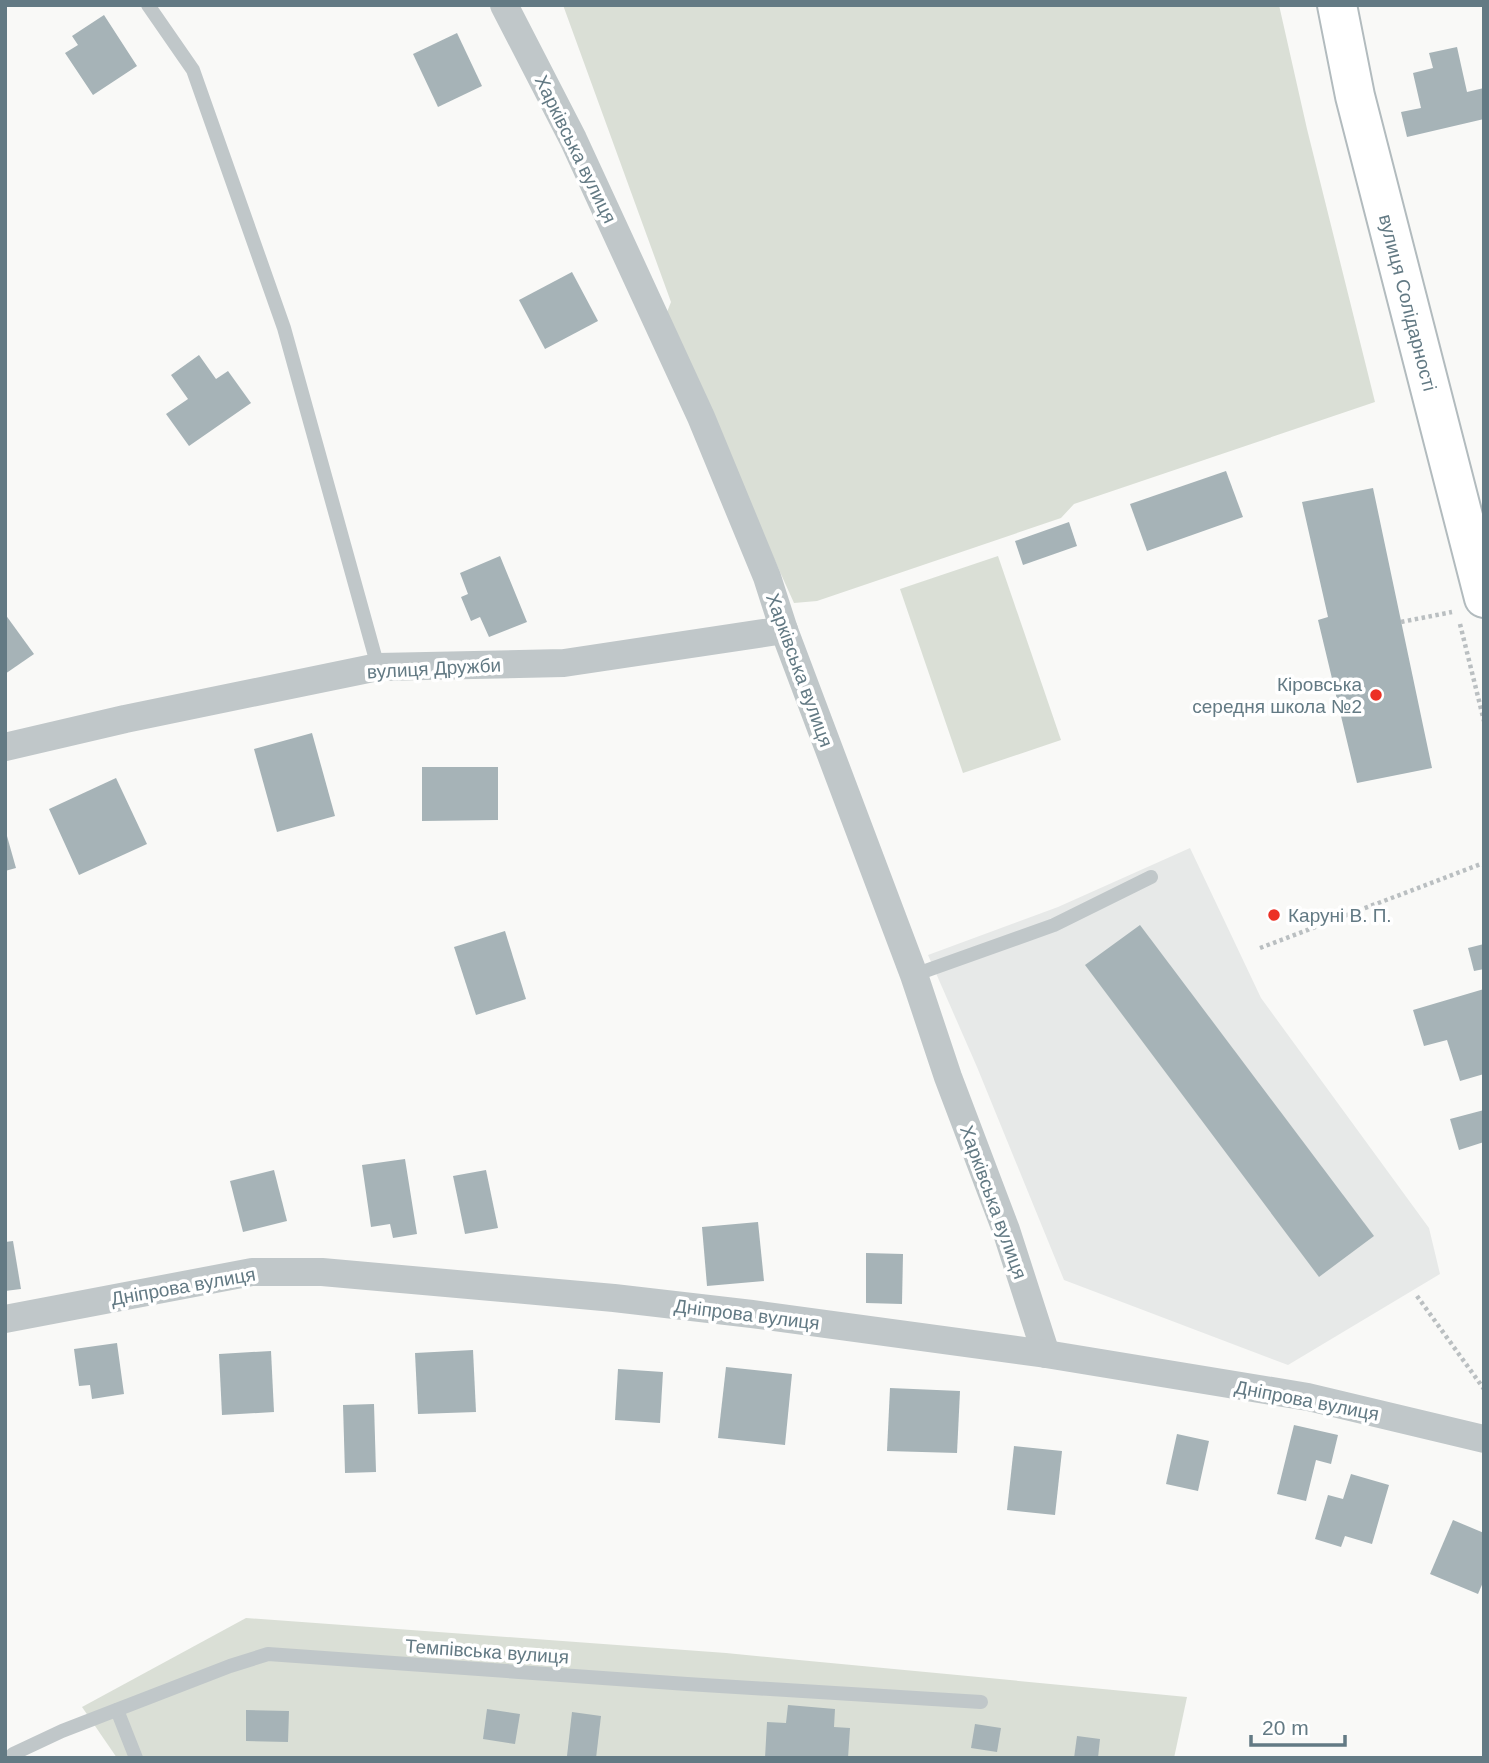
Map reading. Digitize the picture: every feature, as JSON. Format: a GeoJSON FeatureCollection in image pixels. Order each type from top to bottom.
{"type":"FeatureCollection","features":[{"type":"Feature","properties":{"kind":"main road","name":"вулиця Солідарності"},"geometry":{"type":"LineString","coordinates":[[1338,5],[1355,96],[1467,611]]}},
{"type":"Feature","properties":{"kind":"street","name":"Харківська вулиця"},"geometry":{"type":"LineString","coordinates":[[504,5],[573,139],[701,417],[767,578],[1006,1230],[1046,1354]]}},
{"type":"Feature","properties":{"kind":"street","name":"вулиця Дружби"},"geometry":{"type":"LineString","coordinates":[[5,747],[125,719],[378,667],[564,663],[784,630]]}},
{"type":"Feature","properties":{"kind":"street","name":"Дніпрова вулиця"},"geometry":{"type":"LineString","coordinates":[[5,1320],[252,1272],[322,1272],[614,1298],[1046,1354],[1308,1397],[1484,1439]]}},
{"type":"Feature","properties":{"kind":"lane"},"geometry":{"type":"LineString","coordinates":[[148,5],[193,70],[284,328],[378,667]]}},
{"type":"Feature","properties":{"kind":"lane"},"geometry":{"type":"LineString","coordinates":[[914,975],[1054,925],[1151,877]]}},
{"type":"Feature","properties":{"kind":"lane","name":"Темпівська вулиця"},"geometry":{"type":"LineString","coordinates":[[10,1758],[62,1731],[268,1654],[981,1702]]}},
{"type":"Feature","properties":{"kind":"lane"},"geometry":{"type":"LineString","coordinates":[[117,1710],[136,1758]]}},
{"type":"Feature","properties":{"kind":"path"},"geometry":{"type":"LineString","coordinates":[[1401,622],[1467,611],[1484,721]]}},
{"type":"Feature","properties":{"kind":"path"},"geometry":{"type":"LineString","coordinates":[[1260,948],[1484,865]]}},
{"type":"Feature","properties":{"kind":"path"},"geometry":{"type":"LineString","coordinates":[[1417,1296],[1484,1389]]}},
{"type":"Feature","properties":{"kind":"shaded area"},"geometry":{"type":"Polygon","coordinates":[[[563,5],[1279,5],[1375,402],[1074,504],[1061,518],[817,601],[794,603],[665,317],[671,302],[563,5]]]}},
{"type":"Feature","properties":{"kind":"shaded area"},"geometry":{"type":"Polygon","coordinates":[[[998,556],[1061,740],[963,773],[900,589],[998,556]]]}},
{"type":"Feature","properties":{"kind":"shaded area"},"geometry":{"type":"Polygon","coordinates":[[[1190,848],[1261,998],[1429,1228],[1440,1274],[1288,1365],[1064,1280],[928,955],[1058,907],[1190,848]]]}},
{"type":"Feature","properties":{"kind":"shaded area"},"geometry":{"type":"Polygon","coordinates":[[[246,1618],[726,1653],[1187,1697],[1174,1758],[117,1758],[82,1707],[246,1618]]]}},
{"type":"Feature","properties":{"kind":"building"},"geometry":{"type":"Polygon","coordinates":[[[104,15],[137,66],[93,95],[65,53],[78,45],[72,36],[104,15]]]}},
{"type":"Feature","properties":{"kind":"building"},"geometry":{"type":"Polygon","coordinates":[[[457,33],[482,86],[438,107],[413,54],[457,33]]]}},
{"type":"Feature","properties":{"kind":"building"},"geometry":{"type":"Polygon","coordinates":[[[1457,47],[1467,92],[1484,88],[1484,119],[1407,137],[1401,112],[1421,108],[1413,73],[1433,68],[1429,53],[1457,47]]]}},
{"type":"Feature","properties":{"kind":"building"},"geometry":{"type":"Polygon","coordinates":[[[572,272],[598,321],[545,349],[519,300],[572,272]]]}},
{"type":"Feature","properties":{"kind":"building"},"geometry":{"type":"Polygon","coordinates":[[[199,355],[216,379],[228,371],[251,403],[189,446],[166,414],[188,399],[171,375],[199,355]]]}},
{"type":"Feature","properties":{"kind":"building"},"geometry":{"type":"Polygon","coordinates":[[[1226,471],[1243,517],[1147,551],[1130,504],[1226,471]]]}},
{"type":"Feature","properties":{"kind":"building","name":"Кіровська середня школа №2"},"geometry":{"type":"Polygon","coordinates":[[[1373,488],[1432,768],[1357,783],[1318,620],[1328,617],[1302,502],[1373,488]]]}},
{"type":"Feature","properties":{"kind":"building"},"geometry":{"type":"Polygon","coordinates":[[[1069,522],[1077,546],[1023,565],[1015,541],[1069,522]]]}},
{"type":"Feature","properties":{"kind":"building"},"geometry":{"type":"Polygon","coordinates":[[[500,556],[527,622],[489,637],[480,617],[471,621],[461,597],[468,594],[460,573],[500,556]]]}},
{"type":"Feature","properties":{"kind":"building"},"geometry":{"type":"Polygon","coordinates":[[[5,614],[34,654],[5,674],[5,614]]]}},
{"type":"Feature","properties":{"kind":"building"},"geometry":{"type":"Polygon","coordinates":[[[312,733],[335,816],[277,832],[254,749],[312,733]]]}},
{"type":"Feature","properties":{"kind":"building"},"geometry":{"type":"Polygon","coordinates":[[[422,767],[498,767],[498,820],[422,821],[422,767]]]}},
{"type":"Feature","properties":{"kind":"building"},"geometry":{"type":"Polygon","coordinates":[[[116,778],[147,844],[79,875],[49,809],[116,778]]]}},
{"type":"Feature","properties":{"kind":"building"},"geometry":{"type":"Polygon","coordinates":[[[5,829],[16,868],[5,871],[5,829]]]}},
{"type":"Feature","properties":{"kind":"building"},"geometry":{"type":"Polygon","coordinates":[[[1140,925],[1374,1236],[1319,1277],[1085,965],[1140,925]]]}},
{"type":"Feature","properties":{"kind":"building"},"geometry":{"type":"Polygon","coordinates":[[[505,931],[526,999],[476,1015],[454,947],[505,931]]]}},
{"type":"Feature","properties":{"kind":"building"},"geometry":{"type":"Polygon","coordinates":[[[1484,944],[1484,969],[1474,971],[1468,948],[1484,944]]]}},
{"type":"Feature","properties":{"kind":"building"},"geometry":{"type":"Polygon","coordinates":[[[1484,989],[1484,1074],[1460,1081],[1447,1040],[1424,1046],[1413,1010],[1484,989]]]}},
{"type":"Feature","properties":{"kind":"building"},"geometry":{"type":"Polygon","coordinates":[[[1484,1110],[1484,1142],[1459,1150],[1450,1119],[1484,1110]]]}},
{"type":"Feature","properties":{"kind":"building"},"geometry":{"type":"Polygon","coordinates":[[[405,1159],[417,1234],[393,1238],[390,1224],[371,1227],[362,1165],[405,1159]]]}},
{"type":"Feature","properties":{"kind":"building"},"geometry":{"type":"Polygon","coordinates":[[[274,1170],[287,1221],[243,1232],[230,1181],[274,1170]]]}},
{"type":"Feature","properties":{"kind":"building"},"geometry":{"type":"Polygon","coordinates":[[[486,1170],[498,1228],[465,1234],[453,1176],[486,1170]]]}},
{"type":"Feature","properties":{"kind":"building"},"geometry":{"type":"Polygon","coordinates":[[[758,1222],[764,1281],[707,1286],[702,1227],[758,1222]]]}},
{"type":"Feature","properties":{"kind":"building"},"geometry":{"type":"Polygon","coordinates":[[[13,1241],[21,1289],[5,1291],[5,1242],[13,1241]]]}},
{"type":"Feature","properties":{"kind":"building"},"geometry":{"type":"Polygon","coordinates":[[[866,1253],[903,1254],[902,1304],[866,1303],[866,1253]]]}},
{"type":"Feature","properties":{"kind":"building"},"geometry":{"type":"Polygon","coordinates":[[[117,1343],[124,1394],[92,1399],[90,1385],[79,1386],[74,1349],[117,1343]]]}},
{"type":"Feature","properties":{"kind":"building"},"geometry":{"type":"Polygon","coordinates":[[[473,1350],[476,1412],[418,1414],[415,1353],[473,1350]]]}},
{"type":"Feature","properties":{"kind":"building"},"geometry":{"type":"Polygon","coordinates":[[[271,1351],[274,1412],[222,1415],[219,1354],[271,1351]]]}},
{"type":"Feature","properties":{"kind":"building"},"geometry":{"type":"Polygon","coordinates":[[[726,1367],[792,1374],[785,1445],[718,1438],[726,1367]]]}},
{"type":"Feature","properties":{"kind":"building"},"geometry":{"type":"Polygon","coordinates":[[[618,1369],[663,1372],[660,1423],[615,1420],[618,1369]]]}},
{"type":"Feature","properties":{"kind":"building"},"geometry":{"type":"Polygon","coordinates":[[[890,1388],[960,1391],[957,1453],[887,1451],[890,1388]]]}},
{"type":"Feature","properties":{"kind":"building"},"geometry":{"type":"Polygon","coordinates":[[[374,1404],[376,1472],[345,1473],[343,1405],[374,1404]]]}},
{"type":"Feature","properties":{"kind":"building"},"geometry":{"type":"Polygon","coordinates":[[[1294,1425],[1338,1435],[1331,1464],[1316,1460],[1306,1501],[1277,1494],[1294,1425]]]}},
{"type":"Feature","properties":{"kind":"building"},"geometry":{"type":"Polygon","coordinates":[[[1177,1434],[1209,1441],[1198,1491],[1166,1484],[1177,1434]]]}},
{"type":"Feature","properties":{"kind":"building"},"geometry":{"type":"Polygon","coordinates":[[[1014,1446],[1062,1451],[1055,1515],[1007,1510],[1014,1446]]]}},
{"type":"Feature","properties":{"kind":"building"},"geometry":{"type":"Polygon","coordinates":[[[1351,1474],[1389,1485],[1372,1544],[1345,1536],[1341,1547],[1315,1539],[1328,1495],[1343,1499],[1351,1474]]]}},
{"type":"Feature","properties":{"kind":"building"},"geometry":{"type":"Polygon","coordinates":[[[1453,1520],[1484,1533],[1484,1580],[1478,1594],[1430,1574],[1453,1520]]]}},
{"type":"Feature","properties":{"kind":"building"},"geometry":{"type":"Polygon","coordinates":[[[788,1705],[835,1709],[834,1727],[850,1728],[848,1758],[765,1758],[767,1722],[786,1723],[788,1705]]]}},
{"type":"Feature","properties":{"kind":"building"},"geometry":{"type":"Polygon","coordinates":[[[487,1709],[520,1714],[515,1744],[483,1739],[487,1709]]]}},
{"type":"Feature","properties":{"kind":"building"},"geometry":{"type":"Polygon","coordinates":[[[246,1710],[289,1711],[288,1742],[246,1741],[246,1710]]]}},
{"type":"Feature","properties":{"kind":"building"},"geometry":{"type":"Polygon","coordinates":[[[572,1712],[601,1716],[596,1758],[567,1756],[572,1712]]]}},
{"type":"Feature","properties":{"kind":"building"},"geometry":{"type":"Polygon","coordinates":[[[975,1724],[1001,1728],[997,1752],[971,1748],[975,1724]]]}},
{"type":"Feature","properties":{"kind":"building"},"geometry":{"type":"Polygon","coordinates":[[[1077,1736],[1100,1739],[1098,1758],[1074,1758],[1077,1736]]]}},
{"type":"Feature","properties":{"kind":"place","name":"Кіровська середня школа №2"},"geometry":{"type":"Point","coordinates":[1376,695]}},
{"type":"Feature","properties":{"kind":"place","name":"Каруні В. П."},"geometry":{"type":"Point","coordinates":[1274,915]}}]}
